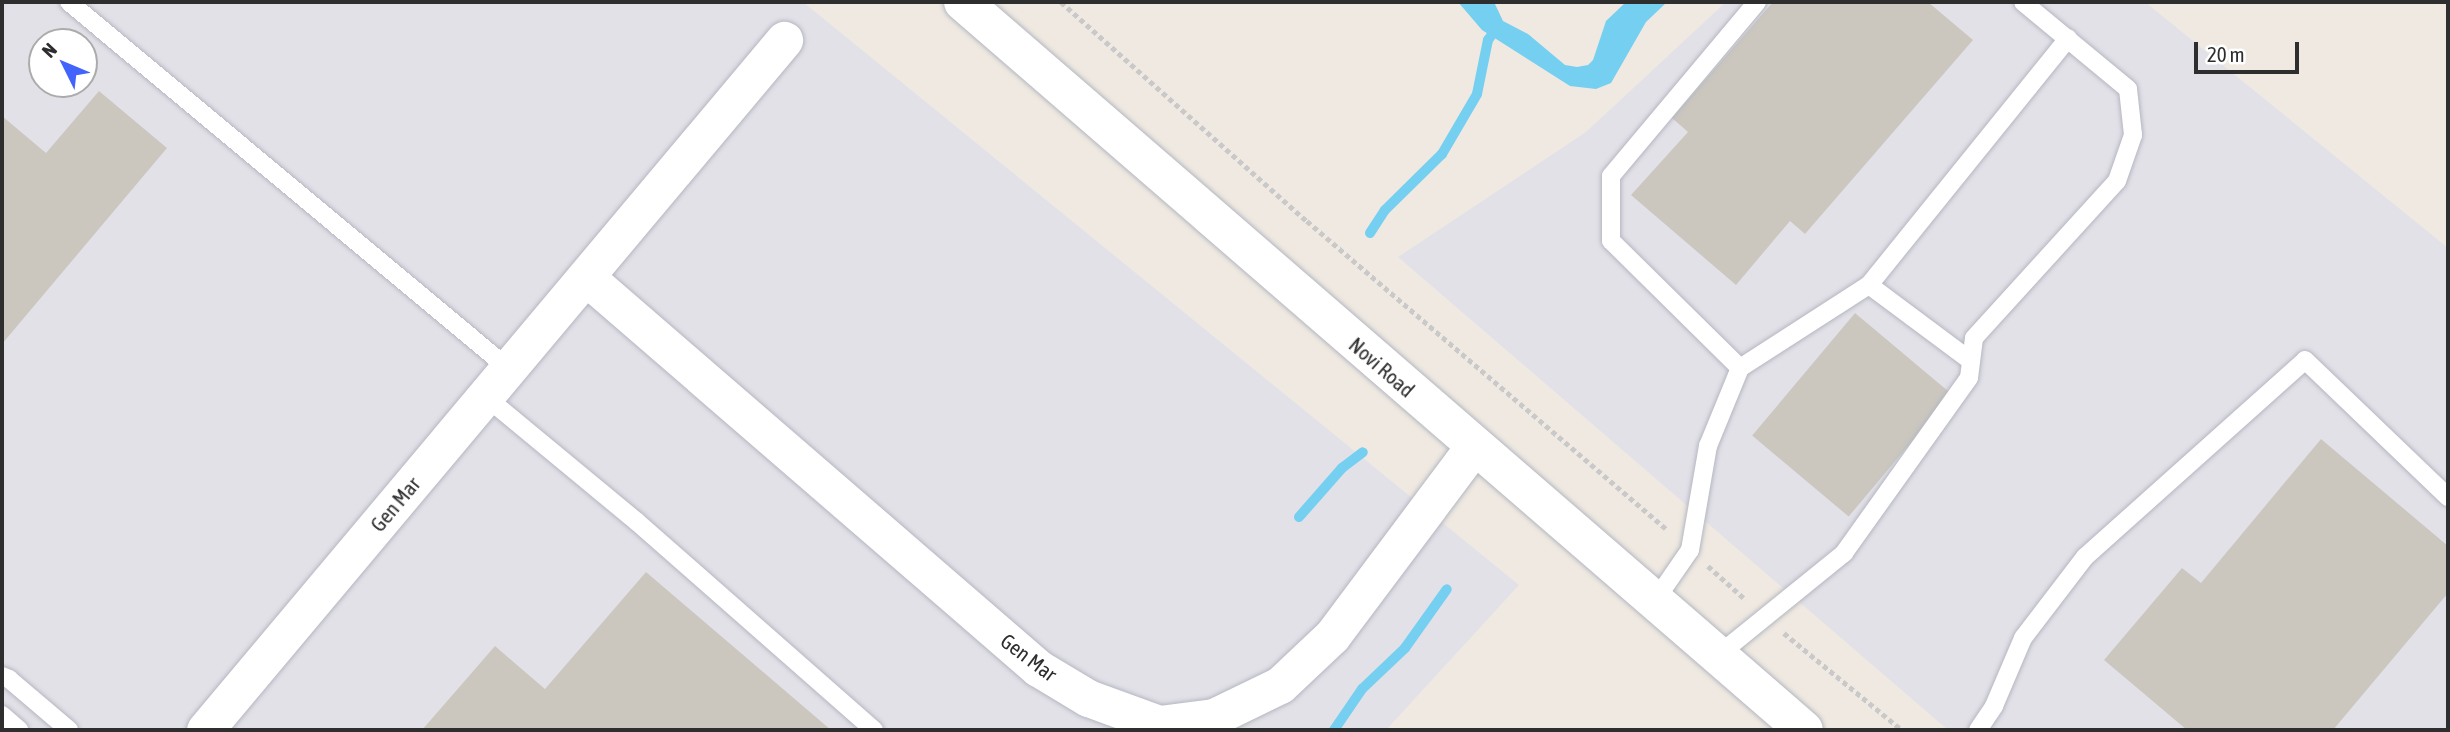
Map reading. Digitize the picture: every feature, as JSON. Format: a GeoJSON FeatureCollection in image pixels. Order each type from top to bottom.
{"type":"FeatureCollection","features":[{"type":"Feature","properties":{"kind":"main road","name":"Novi Road"},"geometry":{"type":"LineString","coordinates":[[962,2],[1804,730]]}},
{"type":"Feature","properties":{"kind":"street","name":"Gen Mar"},"geometry":{"type":"LineString","coordinates":[[205,730],[784,40]]}},
{"type":"Feature","properties":{"kind":"street","name":"Gen Mar"},"geometry":{"type":"LineString","coordinates":[[586,278],[1038,668],[1088,698],[1159,724],[1214,717],[1280,685],[1332,636],[1474,446]]}},
{"type":"Feature","properties":{"kind":"lane"},"geometry":{"type":"LineString","coordinates":[[69,2],[497,383],[636,521],[874,730]]}},
{"type":"Feature","properties":{"kind":"lane"},"geometry":{"type":"LineString","coordinates":[[1740,368],[1611,241],[1611,176],[1758,2]]}},
{"type":"Feature","properties":{"kind":"lane"},"geometry":{"type":"LineString","coordinates":[[1717,656],[1844,553],[1969,377],[1974,338],[2117,181],[2133,135],[2128,89],[2023,2]]}},
{"type":"Feature","properties":{"kind":"lane"},"geometry":{"type":"LineString","coordinates":[[1654,602],[1690,550],[1708,446],[1740,368],[1869,285],[2068,38]]}},
{"type":"Feature","properties":{"kind":"lane"},"geometry":{"type":"LineString","coordinates":[[1869,285],[1971,361]]}},
{"type":"Feature","properties":{"kind":"lane"},"geometry":{"type":"LineString","coordinates":[[1978,730],[1993,706],[2023,638],[2085,557],[2305,360],[2448,497]]}},
{"type":"Feature","properties":{"kind":"lane"},"geometry":{"type":"LineString","coordinates":[[2,676],[69,730]]}},
{"type":"Feature","properties":{"kind":"lane"},"geometry":{"type":"LineString","coordinates":[[2,715],[19,730]]}},
{"type":"Feature","properties":{"kind":"path"},"geometry":{"type":"LineString","coordinates":[[1061,2],[1307,221],[1764,616],[1902,730]]}},
{"type":"Feature","properties":{"kind":"shaded area"},"geometry":{"type":"Polygon","coordinates":[[[2,2],[803,2],[1519,585],[1386,730],[2,730],[2,2]]]}},
{"type":"Feature","properties":{"kind":"shaded area"},"geometry":{"type":"Polygon","coordinates":[[[1726,2],[2145,2],[2448,248],[2448,730],[1948,730],[1398,257],[1586,132],[1726,2]]]}},
{"type":"Feature","properties":{"kind":"water"},"geometry":{"type":"Polygon","coordinates":[[[1458,2],[1494,2],[1503,21],[1528,34],[1565,65],[1577,67],[1588,65],[1593,60],[1606,21],[1626,2],[1667,2],[1646,22],[1611,83],[1596,89],[1570,86],[1482,30],[1458,2]]]}},
{"type":"Feature","properties":{"kind":"building"},"geometry":{"type":"Polygon","coordinates":[[[1773,2],[1928,2],[1973,40],[1805,234],[1790,221],[1736,285],[1631,195],[1688,132],[1672,118],[1773,2]]]}},
{"type":"Feature","properties":{"kind":"building"},"geometry":{"type":"Polygon","coordinates":[[[98,92],[167,148],[2,344],[2,116],[46,153],[93,98],[98,98],[98,92]]]}},
{"type":"Feature","properties":{"kind":"building"},"geometry":{"type":"Polygon","coordinates":[[[1855,313],[1952,394],[1849,517],[1752,436],[1855,313]]]}},
{"type":"Feature","properties":{"kind":"building"},"geometry":{"type":"Polygon","coordinates":[[[2321,439],[2448,546],[2448,593],[2333,730],[2187,730],[2104,660],[2182,568],[2201,583],[2321,439]]]}},
{"type":"Feature","properties":{"kind":"building"},"geometry":{"type":"Polygon","coordinates":[[[646,572],[831,730],[422,730],[495,646],[545,689],[646,572]]]}},
{"type":"Feature","properties":{"kind":"waterway"},"geometry":{"type":"LineString","coordinates":[[1370,233],[1385,210],[1442,154],[1477,94],[1488,40],[1498,26]]}},
{"type":"Feature","properties":{"kind":"waterway"},"geometry":{"type":"LineString","coordinates":[[1299,517],[1342,468],[1363,452]]}},
{"type":"Feature","properties":{"kind":"waterway"},"geometry":{"type":"LineString","coordinates":[[1334,730],[1362,689],[1405,648],[1447,589]]}}]}
